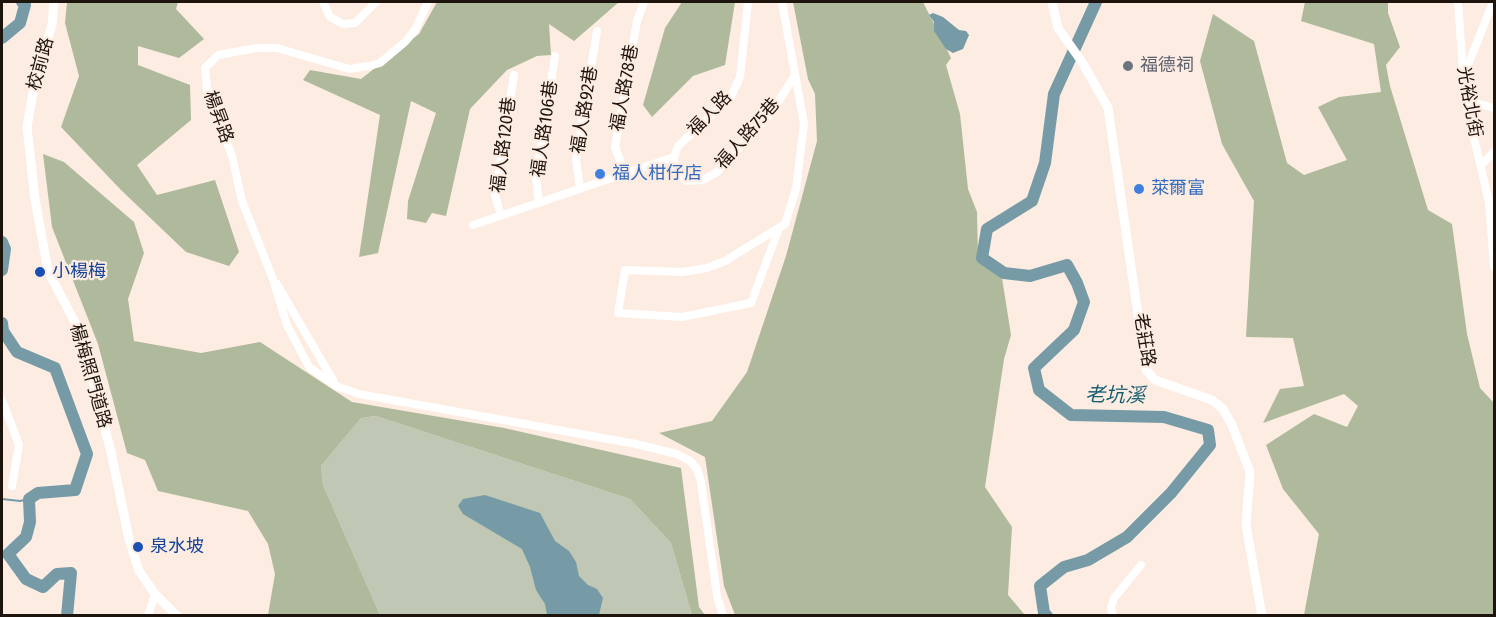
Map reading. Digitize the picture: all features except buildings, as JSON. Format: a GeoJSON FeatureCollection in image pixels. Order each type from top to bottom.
{"type":"FeatureCollection","features":[{"type":"Feature","properties":{"kind":"street","name":"校前路"},"geometry":{"type":"LineString","coordinates":[[27,127],[36,76],[52,25],[54,2]]}},
{"type":"Feature","properties":{"kind":"street"},"geometry":{"type":"LineString","coordinates":[[323,2],[330,17],[343,24],[355,23],[376,2]]}},
{"type":"Feature","properties":{"kind":"street","name":"楊昇路"},"geometry":{"type":"LineString","coordinates":[[273,279],[242,201],[232,156],[207,89],[206,68],[218,55],[257,48],[277,48],[349,69],[380,63],[405,42],[415,30],[428,2]]}},
{"type":"Feature","properties":{"kind":"street","name":"福人路78巷"},"geometry":{"type":"LineString","coordinates":[[624,174],[615,147],[637,21],[644,2]]}},
{"type":"Feature","properties":{"kind":"street","name":"福人路"},"geometry":{"type":"LineString","coordinates":[[674,157],[678,146],[714,116],[730,98],[744,57],[748,2]]}},
{"type":"Feature","properties":{"kind":"street","name":"福人路75巷"},"geometry":{"type":"LineString","coordinates":[[778,231],[751,303],[682,317],[618,314],[625,270],[683,272],[707,268],[778,231],[785,224],[796,189],[804,124],[782,2]]}},
{"type":"Feature","properties":{"kind":"street","name":"老莊路"},"geometry":{"type":"LineString","coordinates":[[1052,2],[1058,28],[1077,56],[1110,115],[1146,370],[1155,380],[1212,400],[1222,409],[1232,425],[1250,472],[1246,525],[1262,615]]}},
{"type":"Feature","properties":{"kind":"street","name":"光裕北街"},"geometry":{"type":"LineString","coordinates":[[1458,2],[1465,100],[1492,201],[1494,267]]}},
{"type":"Feature","properties":{"kind":"street"},"geometry":{"type":"LineString","coordinates":[[1462,79],[1493,2]]}},
{"type":"Feature","properties":{"kind":"street","name":"福人路92巷"},"geometry":{"type":"LineString","coordinates":[[580,189],[576,160],[597,31]]}},
{"type":"Feature","properties":{"kind":"street","name":"福人路106巷"},"geometry":{"type":"LineString","coordinates":[[539,203],[536,178],[555,56]]}},
{"type":"Feature","properties":{"kind":"street","name":"福人路120巷"},"geometry":{"type":"LineString","coordinates":[[501,216],[495,195],[514,75]]}},
{"type":"Feature","properties":{"kind":"street","name":"福人路75巷"},"geometry":{"type":"LineString","coordinates":[[674,157],[675,168],[686,181],[703,180],[717,172],[771,113],[794,77]]}},
{"type":"Feature","properties":{"kind":"street"},"geometry":{"type":"LineString","coordinates":[[1465,100],[1494,108]]}},
{"type":"Feature","properties":{"kind":"street","name":"楊梅照門道路"},"geometry":{"type":"LineString","coordinates":[[27,127],[35,199],[48,271],[80,332],[111,452],[129,540],[139,571],[155,594],[177,615]]}},
{"type":"Feature","properties":{"kind":"street"},"geometry":{"type":"LineString","coordinates":[[1482,164],[1494,152]]}},
{"type":"Feature","properties":{"kind":"street"},"geometry":{"type":"LineString","coordinates":[[473,225],[674,157]]}},
{"type":"Feature","properties":{"kind":"street"},"geometry":{"type":"LineString","coordinates":[[273,279],[336,386]]}},
{"type":"Feature","properties":{"kind":"street"},"geometry":{"type":"LineString","coordinates":[[273,279],[287,325],[309,367],[336,386],[359,394],[636,444],[676,454],[690,461],[697,469],[701,482],[717,596],[723,615]]}},
{"type":"Feature","properties":{"kind":"street"},"geometry":{"type":"LineString","coordinates":[[2,400],[19,445],[20,454],[12,486]]}},
{"type":"Feature","properties":{"kind":"street"},"geometry":{"type":"LineString","coordinates":[[1113,615],[1111,608],[1114,598],[1141,565]]}},
{"type":"Feature","properties":{"kind":"street"},"geometry":{"type":"LineString","coordinates":[[148,615],[155,594]]}},
{"type":"Feature","properties":{"kind":"green space"},"geometry":{"type":"Polygon","coordinates":[[[67,2],[178,2],[176,9],[204,39],[179,58],[138,46],[138,65],[190,85],[191,120],[137,165],[157,195],[215,180],[239,252],[229,266],[186,252],[121,190],[61,127],[79,76],[65,23],[67,2]]]}},
{"type":"Feature","properties":{"kind":"green space"},"geometry":{"type":"Polygon","coordinates":[[[437,2],[619,2],[574,41],[549,24],[551,55],[537,56],[507,70],[470,109],[446,216],[432,213],[426,223],[407,219],[408,201],[436,113],[411,101],[378,253],[359,257],[380,115],[303,80],[310,70],[361,79],[419,34],[437,2]]]}},
{"type":"Feature","properties":{"kind":"green space"},"geometry":{"type":"Polygon","coordinates":[[[682,2],[735,2],[725,65],[693,76],[652,117],[643,105],[665,28],[682,2]]]}},
{"type":"Feature","properties":{"kind":"green space"},"geometry":{"type":"Polygon","coordinates":[[[793,2],[923,2],[951,58],[946,65],[960,114],[968,189],[977,212],[978,259],[1002,278],[1011,335],[1004,359],[985,487],[1012,527],[1008,595],[1025,615],[735,615],[724,586],[705,457],[659,433],[712,421],[747,372],[786,256],[817,141],[815,94],[808,79],[793,2]]]}},
{"type":"Feature","properties":{"kind":"green space"},"geometry":{"type":"Polygon","coordinates":[[[1305,2],[1388,2],[1388,13],[1400,47],[1386,65],[1390,86],[1428,210],[1452,224],[1467,334],[1480,388],[1494,403],[1494,615],[1304,615],[1319,534],[1283,489],[1266,445],[1314,414],[1347,427],[1358,406],[1344,394],[1263,423],[1280,389],[1304,386],[1293,338],[1246,337],[1254,201],[1222,144],[1200,61],[1213,14],[1254,41],[1287,163],[1304,175],[1347,160],[1318,107],[1339,97],[1381,92],[1374,44],[1301,21],[1305,2]]]}},
{"type":"Feature","properties":{"kind":"green space"},"geometry":{"type":"Polygon","coordinates":[[[43,154],[64,162],[134,222],[144,253],[128,299],[134,341],[201,353],[260,342],[352,402],[504,428],[681,468],[699,607],[705,615],[692,615],[671,543],[630,499],[376,416],[361,418],[321,466],[323,485],[380,615],[268,615],[275,574],[268,544],[248,511],[158,491],[145,460],[127,453],[98,344],[52,227],[43,154]]]}},
{"type":"Feature","properties":{"kind":"green space"},"geometry":{"type":"Polygon","coordinates":[[[376,416],[630,499],[671,543],[692,615],[380,615],[323,485],[321,466],[361,418],[376,416]]]}},
{"type":"Feature","properties":{"kind":"water"},"geometry":{"type":"Polygon","coordinates":[[[933,13],[943,17],[959,30],[966,31],[969,35],[963,49],[953,53],[946,49],[934,31],[934,22],[929,15],[933,13]]]}},
{"type":"Feature","properties":{"kind":"water"},"geometry":{"type":"Polygon","coordinates":[[[485,495],[540,513],[555,541],[569,551],[576,562],[579,576],[588,585],[597,589],[603,598],[599,615],[547,615],[545,604],[536,590],[522,549],[463,514],[458,506],[463,499],[485,495]]]}},
{"type":"Feature","properties":{"kind":"waterway"},"geometry":{"type":"LineString","coordinates":[[2,38],[20,23],[25,5],[22,2]]}},
{"type":"Feature","properties":{"kind":"waterway","name":"老坑溪"},"geometry":{"type":"LineString","coordinates":[[1047,616],[1044,613],[1040,586],[1064,567],[1088,560],[1127,537],[1171,493],[1210,445],[1208,430],[1164,417],[1071,415],[1039,390],[1034,368],[1074,330],[1084,302],[1077,283],[1067,265],[1030,276],[1004,273],[982,258],[987,229],[1032,201],[1045,163],[1054,94],[1096,2]]}},
{"type":"Feature","properties":{"kind":"waterway"},"geometry":{"type":"LineString","coordinates":[[2,242],[5,249],[2,270]]}},
{"type":"Feature","properties":{"kind":"waterway"},"geometry":{"type":"LineString","coordinates":[[2,323],[3,331],[17,352],[55,368],[87,454],[75,490],[38,493],[29,499],[30,522],[26,537],[8,554],[26,579],[43,587],[57,574],[71,573],[67,616]]}},
{"type":"Feature","properties":{"kind":"waterway"},"geometry":{"type":"LineString","coordinates":[[2,499],[20,501],[29,499]]}},
{"type":"Feature","properties":{"kind":"place","name":"福德祠"},"geometry":{"type":"Point","coordinates":[1128,66]}},
{"type":"Feature","properties":{"kind":"place","name":"福人柑仔店"},"geometry":{"type":"Point","coordinates":[600,174]}},
{"type":"Feature","properties":{"kind":"place","name":"萊爾富"},"geometry":{"type":"Point","coordinates":[1139,189]}},
{"type":"Feature","properties":{"kind":"place","name":"小楊梅"},"geometry":{"type":"Point","coordinates":[40,272]}},
{"type":"Feature","properties":{"kind":"place","name":"泉水坡"},"geometry":{"type":"Point","coordinates":[138,547]}}]}
